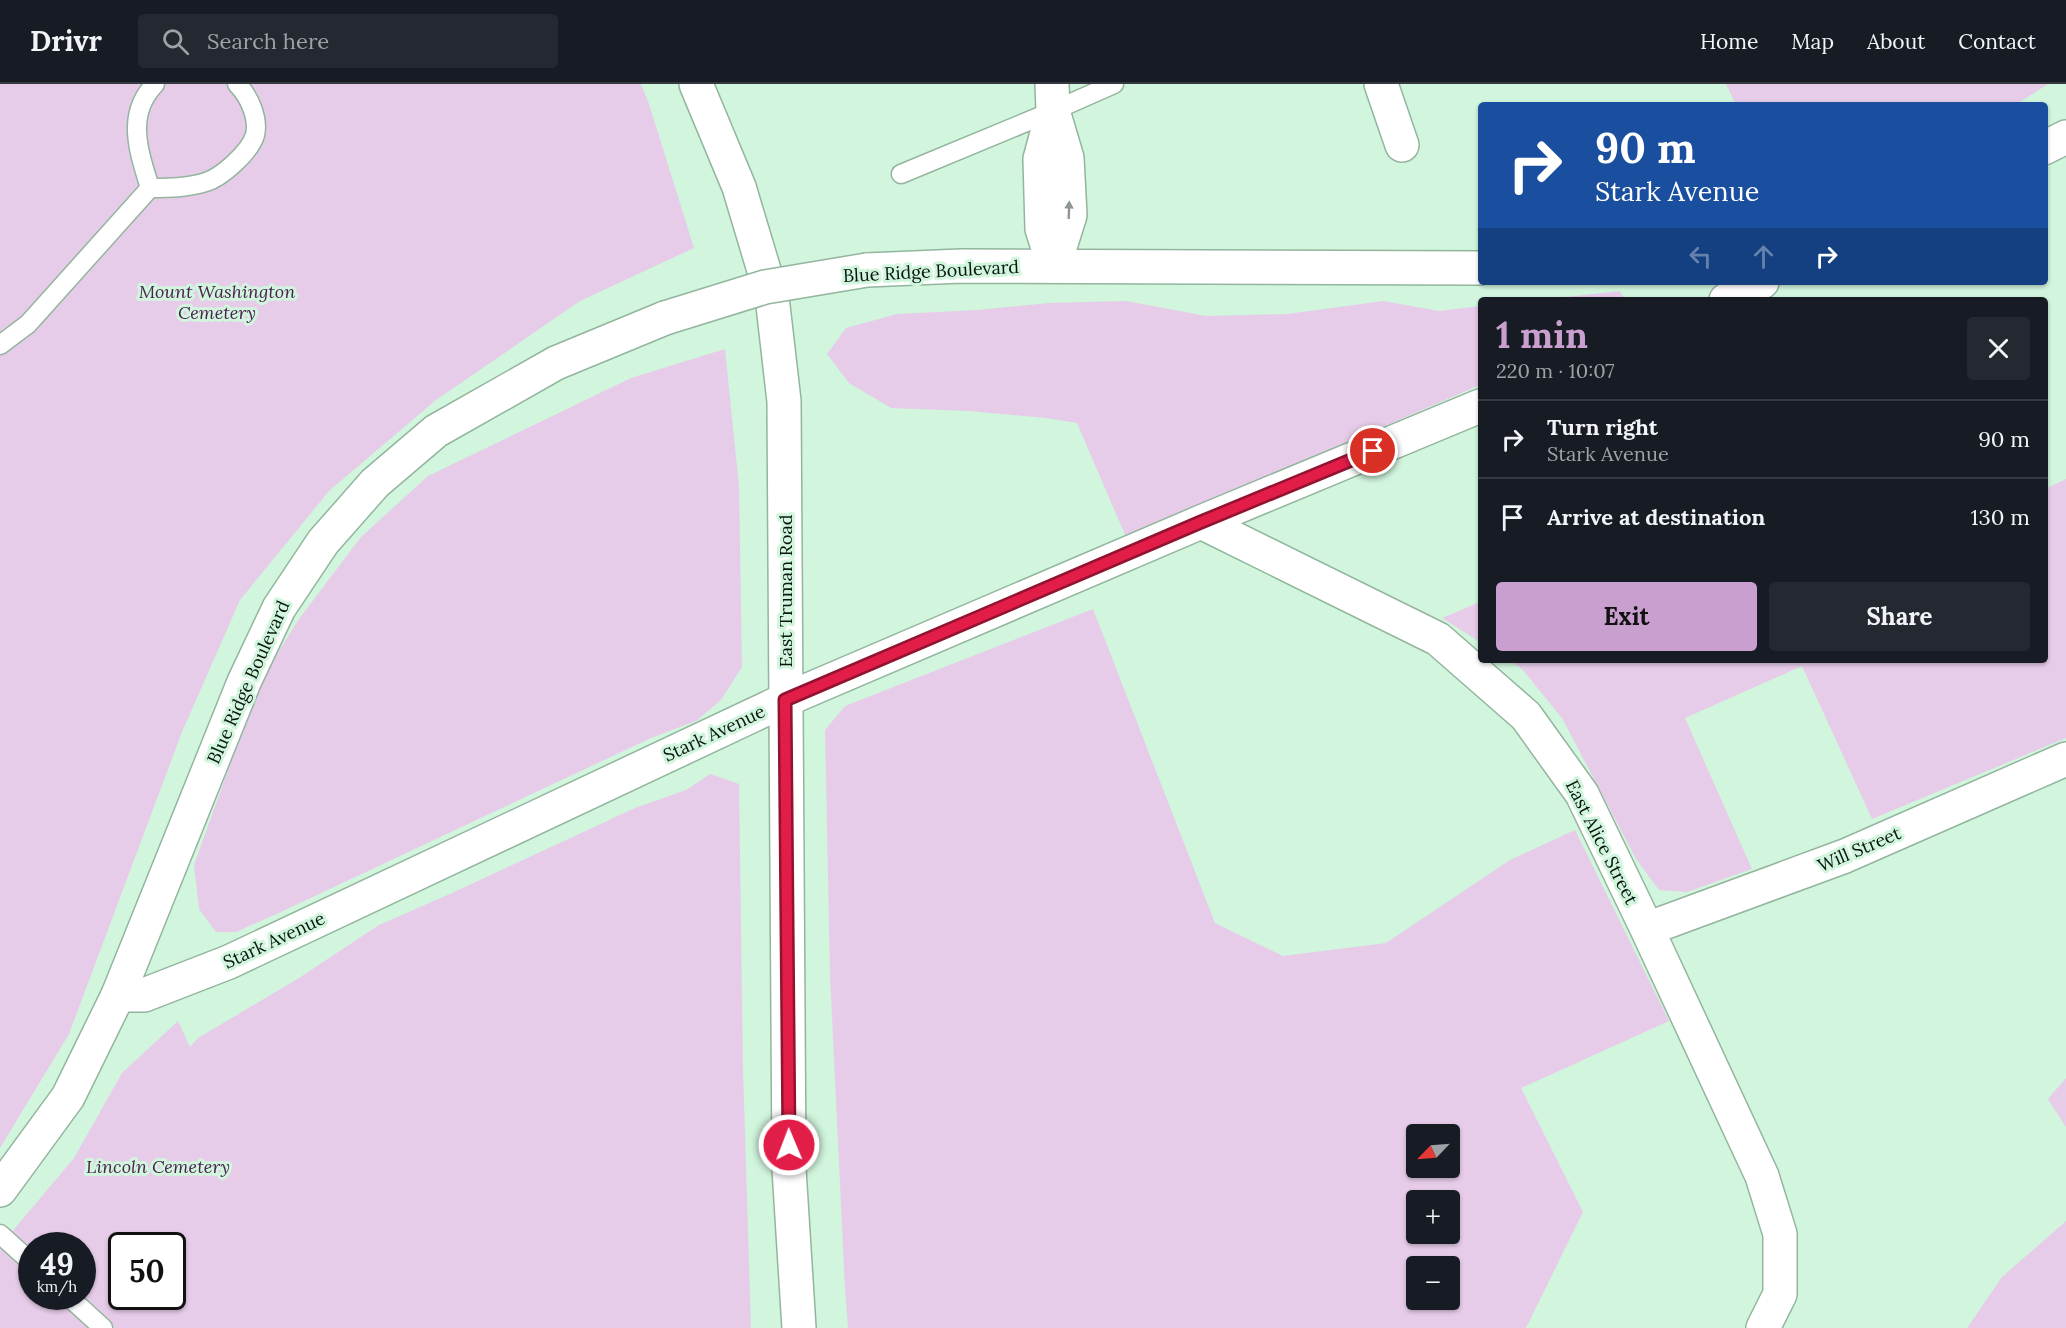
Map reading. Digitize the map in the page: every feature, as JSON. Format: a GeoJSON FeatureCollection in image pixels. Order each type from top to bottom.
{"type":"FeatureCollection","features":[{"type":"Feature","properties":{"kind":"street","name":"East Truman Road"},"geometry":{"type":"LineString","coordinates":[[696,84],[739,187],[772,297],[784,401],[789,1169],[799,1328]]}},
{"type":"Feature","properties":{"kind":"street"},"geometry":{"type":"LineString","coordinates":[[1381,84],[1402,145]]}},
{"type":"Feature","properties":{"kind":"street"},"geometry":{"type":"LineString","coordinates":[[1052,98],[1067,158],[1070,215],[1054,266]]}},
{"type":"Feature","properties":{"kind":"street"},"geometry":{"type":"LineString","coordinates":[[2048,146],[2066,137]]}},
{"type":"Feature","properties":{"kind":"street","name":"Blue Ridge Boulevard"},"geometry":{"type":"LineString","coordinates":[[0,1190],[68,1097],[118,995],[244,682],[279,608],[323,542],[375,483],[436,431],[556,363],[665,318],[765,287],[867,270],[961,266],[1478,268]]}},
{"type":"Feature","properties":{"kind":"street"},"geometry":{"type":"LineString","coordinates":[[1732,297],[1756,285]]}},
{"type":"Feature","properties":{"kind":"street","name":"Stark Avenue"},"geometry":{"type":"LineString","coordinates":[[118,995],[144,994],[229,962],[785,700],[1201,522],[1478,407]]}},
{"type":"Feature","properties":{"kind":"street","name":"East Alice Street"},"geometry":{"type":"LineString","coordinates":[[1201,522],[1438,639],[1526,716],[1582,794],[1762,1176],[1780,1234],[1780,1294],[1763,1328]]}},
{"type":"Feature","properties":{"kind":"street","name":"Will Street"},"geometry":{"type":"LineString","coordinates":[[1647,929],[1845,856],[2066,759]]}},
{"type":"Feature","properties":{"kind":"lane"},"geometry":{"type":"LineString","coordinates":[[150,188],[136,138],[136,120],[141,104],[155,84]]}},
{"type":"Feature","properties":{"kind":"lane"},"geometry":{"type":"LineString","coordinates":[[0,345],[28,324],[150,188],[177,188],[208,182],[238,162],[255,135],[254,107],[237,84]]}},
{"type":"Feature","properties":{"kind":"lane"},"geometry":{"type":"LineString","coordinates":[[901,174],[1052,98],[1114,84]]}},
{"type":"Feature","properties":{"kind":"lane"},"geometry":{"type":"LineString","coordinates":[[0,1234],[18,1250]]}},
{"type":"Feature","properties":{"kind":"lane"},"geometry":{"type":"LineString","coordinates":[[84,1310],[104,1328]]}},
{"type":"Feature","properties":{"kind":"green space","name":"Mount Washington Cemetery"},"geometry":{"type":"Polygon","coordinates":[[[0,84],[641,84],[694,248],[580,301],[436,400],[329,491],[240,600],[182,732],[69,1034],[0,1148],[0,84]]]}},
{"type":"Feature","properties":{"kind":"green space"},"geometry":{"type":"Polygon","coordinates":[[[1726,84],[2048,84],[2020,102],[1735,102],[1726,84]]]}},
{"type":"Feature","properties":{"kind":"green space"},"geometry":{"type":"Polygon","coordinates":[[[1620,291],[1623,297],[1565,297],[1620,291]]]}},
{"type":"Feature","properties":{"kind":"green space"},"geometry":{"type":"Polygon","coordinates":[[[1126,301],[1206,316],[1287,314],[1383,301],[1439,311],[1478,306],[1478,386],[1126,537],[1077,423],[968,411],[891,408],[849,383],[827,354],[846,328],[897,314],[978,310],[1049,303],[1126,301]]]}},
{"type":"Feature","properties":{"kind":"green space"},"geometry":{"type":"Polygon","coordinates":[[[725,349],[739,486],[742,667],[721,700],[696,721],[651,738],[283,911],[236,932],[216,932],[199,909],[194,865],[260,681],[299,619],[361,537],[428,476],[631,378],[725,349]]]}},
{"type":"Feature","properties":{"kind":"green space"},"geometry":{"type":"Polygon","coordinates":[[[2066,479],[2066,738],[1872,819],[1802,666],[1685,718],[1752,869],[1687,892],[1659,890],[1636,859],[1562,718],[1522,669],[1513,663],[2048,663],[2048,488],[2066,479]]]}},
{"type":"Feature","properties":{"kind":"green space"},"geometry":{"type":"Polygon","coordinates":[[[1478,603],[1478,641],[1442,618],[1478,603]]]}},
{"type":"Feature","properties":{"kind":"green space"},"geometry":{"type":"Polygon","coordinates":[[[1093,609],[1215,923],[1283,956],[1386,943],[1510,860],[1575,830],[1669,1021],[1521,1088],[1583,1212],[1526,1328],[848,1328],[830,975],[825,730],[845,706],[1093,609]]]}},
{"type":"Feature","properties":{"kind":"green space","name":"Lincoln Cemetery"},"geometry":{"type":"Polygon","coordinates":[[[710,774],[739,784],[743,1069],[751,1328],[0,1328],[0,1246],[74,1158],[122,1073],[178,1021],[190,1047],[198,1038],[299,978],[379,925],[635,808],[686,790],[710,774]]]}},
{"type":"Feature","properties":{"kind":"green space"},"geometry":{"type":"Polygon","coordinates":[[[2066,1078],[2066,1127],[2048,1099],[2066,1078]]]}},
{"type":"Feature","properties":{"kind":"green space"},"geometry":{"type":"Polygon","coordinates":[[[2066,1221],[2066,1328],[1967,1328],[2002,1277],[2066,1221]]]}},
{"type":"Feature","properties":{"kind":"route"},"geometry":{"type":"LineString","coordinates":[[789,1145],[785,700],[1373,451]]}}]}
